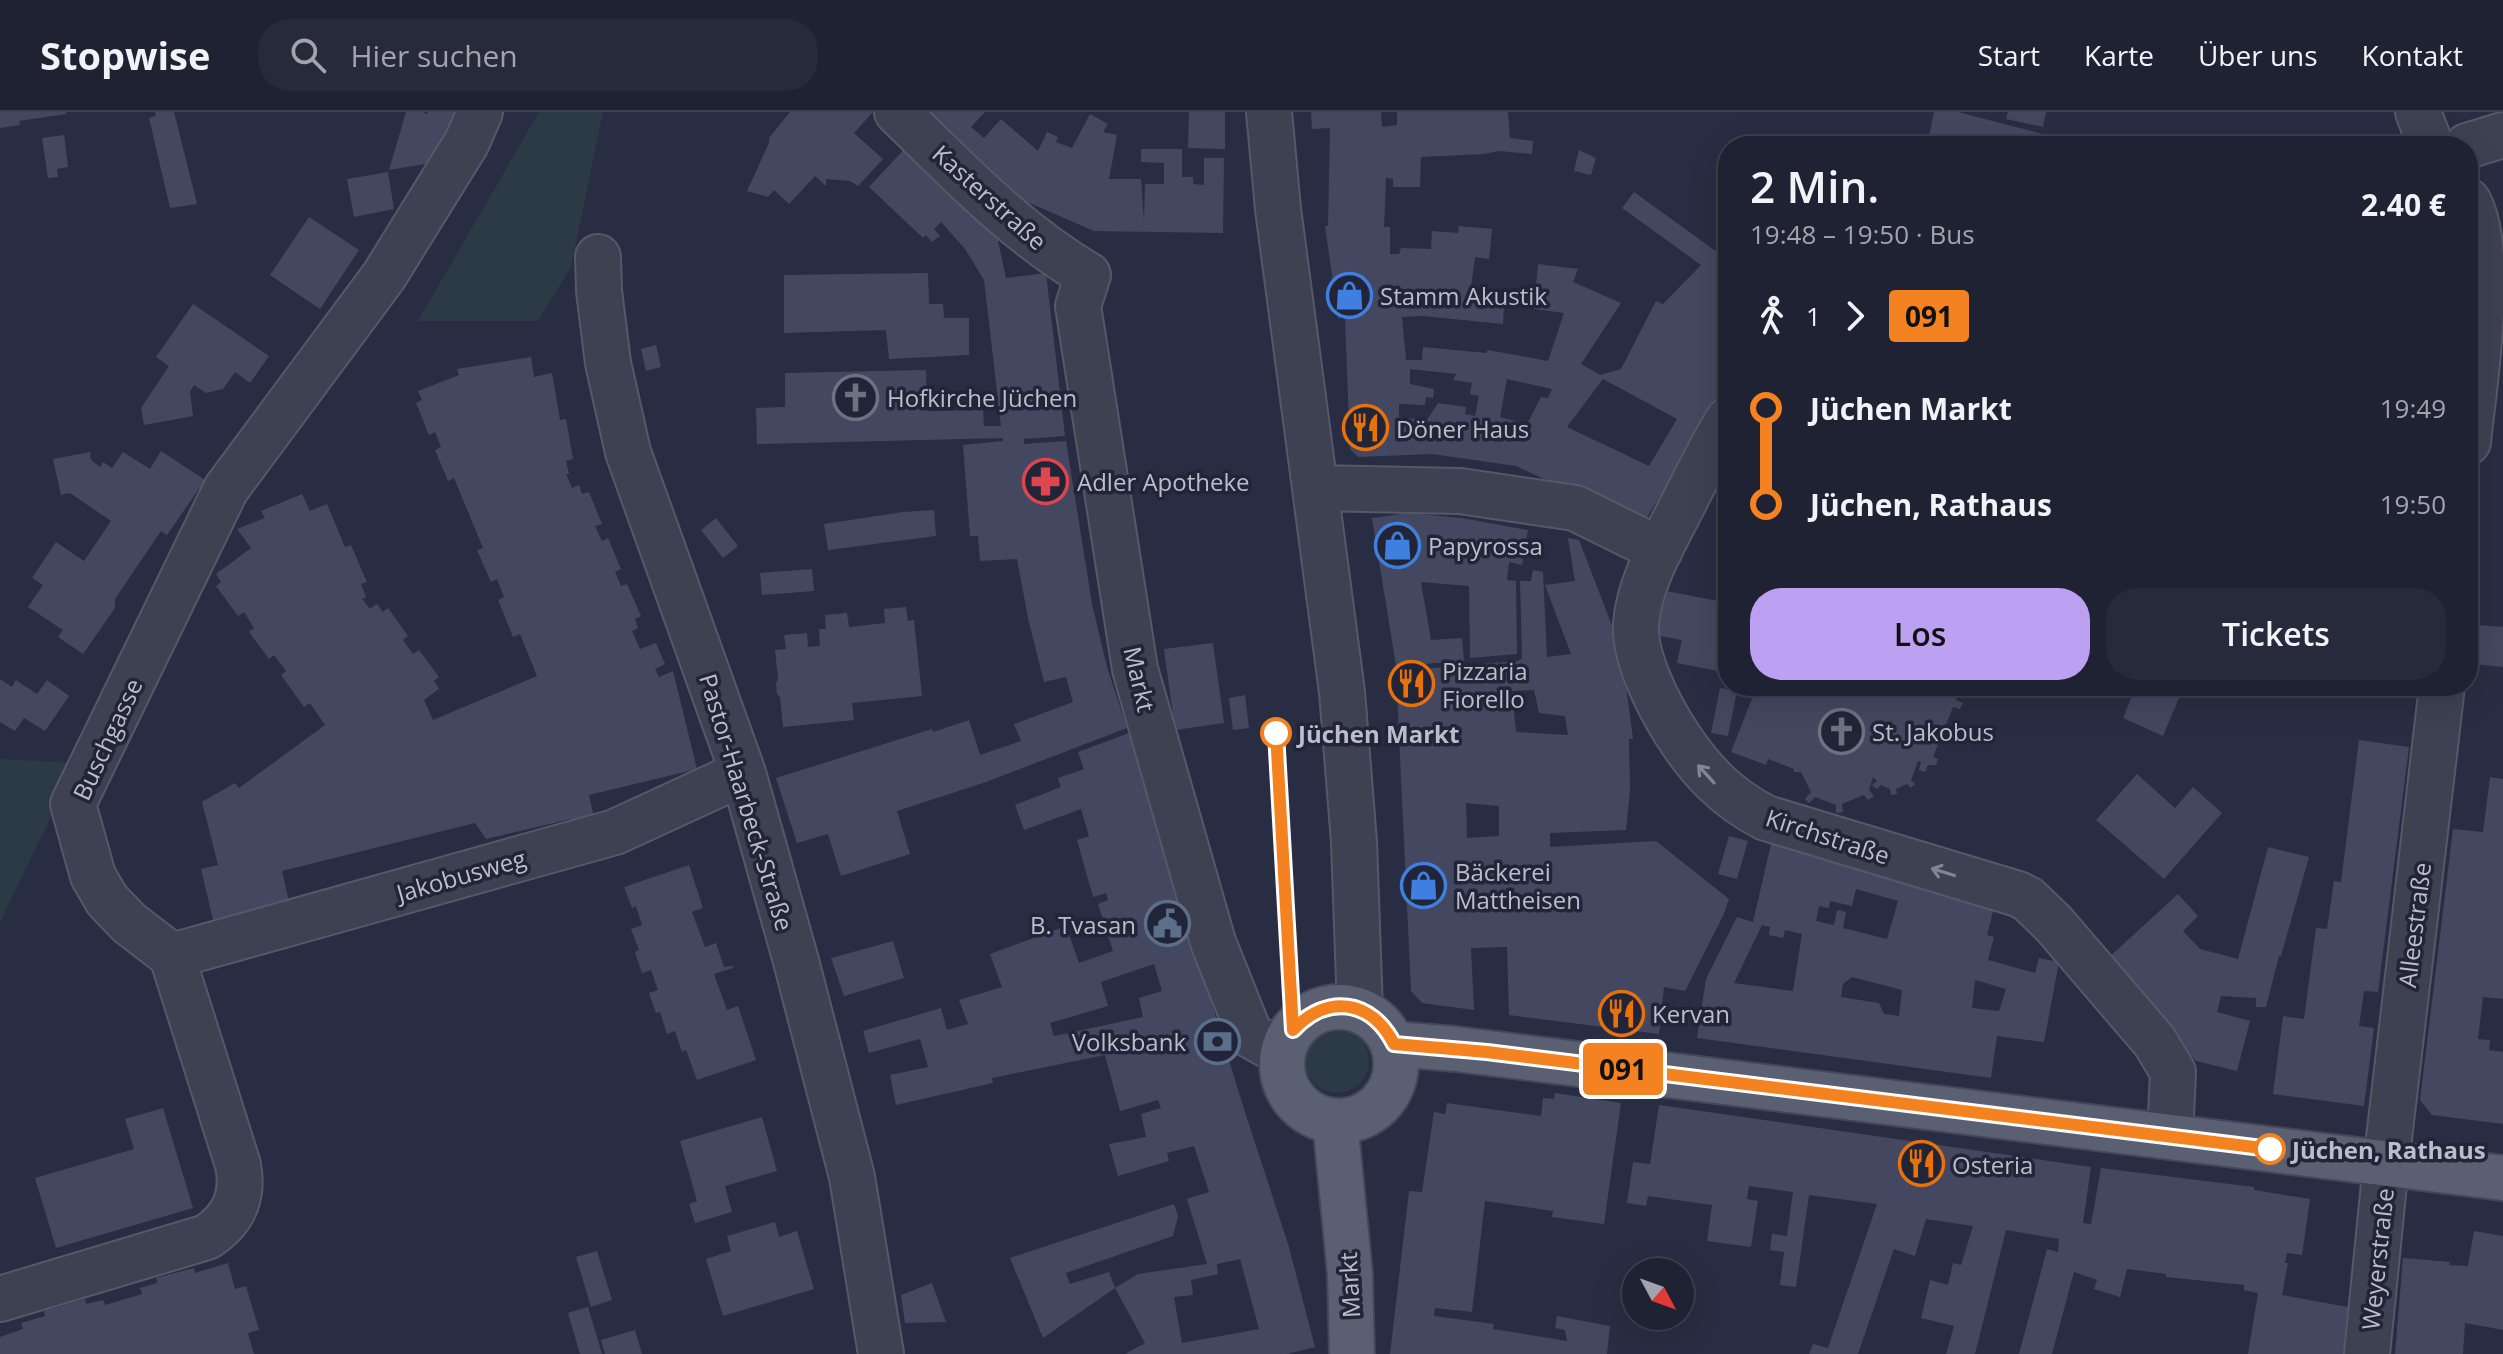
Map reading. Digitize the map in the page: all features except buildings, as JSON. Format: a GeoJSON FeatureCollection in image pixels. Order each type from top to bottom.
{"type":"FeatureCollection","features":[{"type":"Feature","properties":{"kind":"main road"},"geometry":{"type":"LineString","coordinates":[[1343,1006],[1360,1010],[1381,1023],[1394,1044],[1397,1061],[1389,1092],[1379,1105],[1351,1120],[1316,1117],[1300,1106],[1288,1091],[1282,1072],[1282,1053],[1293,1030],[1310,1014],[1326,1007],[1343,1006]]}},
{"type":"Feature","properties":{"kind":"main road"},"geometry":{"type":"LineString","coordinates":[[1394,1044],[1487,1052],[2503,1178]]}},
{"type":"Feature","properties":{"kind":"main road","name":"Markt"},"geometry":{"type":"LineString","coordinates":[[1335,1121],[1350,1274],[1352,1354]]}},
{"type":"Feature","properties":{"kind":"street","name":"Buschgasse"},"geometry":{"type":"LineString","coordinates":[[172,956],[117,912],[100,889],[93,876],[73,804],[226,489],[384,276],[467,142],[480,112]]}},
{"type":"Feature","properties":{"kind":"street","name":"Kasterstraße"},"geometry":{"type":"LineString","coordinates":[[897,112],[1003,214],[1045,248],[1088,275]]}},
{"type":"Feature","properties":{"kind":"street"},"geometry":{"type":"LineString","coordinates":[[1269,112],[1284,259],[1342,692],[1354,842],[1360,1010]]}},
{"type":"Feature","properties":{"kind":"street"},"geometry":{"type":"LineString","coordinates":[[2418,112],[2427,136]]}},
{"type":"Feature","properties":{"kind":"street"},"geometry":{"type":"LineString","coordinates":[[2478,143],[2503,135]]}},
{"type":"Feature","properties":{"kind":"street"},"geometry":{"type":"LineString","coordinates":[[2478,229],[2482,257],[2478,343]]}},
{"type":"Feature","properties":{"kind":"street","name":"Pastor-Haarbeck-Straße"},"geometry":{"type":"LineString","coordinates":[[598,257],[608,363],[628,452],[743,773],[796,961],[852,1177],[881,1354]]}},
{"type":"Feature","properties":{"kind":"street","name":"Markt"},"geometry":{"type":"LineString","coordinates":[[1088,275],[1078,306],[1135,669],[1213,942],[1250,1035],[1282,1053]]}},
{"type":"Feature","properties":{"kind":"street","name":"Kirchstraße"},"geometry":{"type":"LineString","coordinates":[[1718,435],[1660,550],[1640,598],[1636,624],[1638,645],[1648,677],[1685,747],[1712,781],[1743,805],[1777,822],[2028,899],[2054,924],[2166,1057],[2173,1072],[2170,1136]]}},
{"type":"Feature","properties":{"kind":"street"},"geometry":{"type":"LineString","coordinates":[[1316,488],[1460,491],[1575,508],[1660,550]]}},
{"type":"Feature","properties":{"kind":"street","name":"Alleestraße"},"geometry":{"type":"LineString","coordinates":[[2386,1164],[2441,696]]}},
{"type":"Feature","properties":{"kind":"street","name":"Jakobusweg"},"geometry":{"type":"LineString","coordinates":[[172,956],[615,832],[743,773]]}},
{"type":"Feature","properties":{"kind":"street"},"geometry":{"type":"LineString","coordinates":[[0,1299],[207,1237],[234,1211],[240,1188],[238,1165],[172,956]]}},
{"type":"Feature","properties":{"kind":"street","name":"Weyerstraße"},"geometry":{"type":"LineString","coordinates":[[2367,1354],[2386,1164]]}},
{"type":"Feature","properties":{"kind":"shaded area"},"geometry":{"type":"Polygon","coordinates":[[[539,112],[603,112],[571,267],[538,321],[418,321],[539,112]]]}},
{"type":"Feature","properties":{"kind":"shaded area"},"geometry":{"type":"Polygon","coordinates":[[[0,759],[77,763],[0,922],[0,759]]]}},
{"type":"Feature","properties":{"kind":"shaded area"},"geometry":{"type":"Polygon","coordinates":[[[1337,1029],[1355,1035],[1363,1043],[1369,1061],[1363,1079],[1355,1087],[1337,1093],[1319,1087],[1311,1079],[1305,1061],[1311,1043],[1319,1035],[1337,1029]]]}},
{"type":"Feature","properties":{"kind":"bus line","name":"091"},"geometry":{"type":"LineString","coordinates":[[1276,733],[1293,1030],[1310,1014],[1326,1007],[1343,1006],[1371,1015],[1381,1023],[1394,1044],[1487,1052],[2270,1149]]}},
{"type":"Feature","properties":{"kind":"place","name":"Stamm Akustik"},"geometry":{"type":"Point","coordinates":[1349,295]}},
{"type":"Feature","properties":{"kind":"place","name":"Hofkirche Jüchen"},"geometry":{"type":"Point","coordinates":[856,397]}},
{"type":"Feature","properties":{"kind":"place","name":"Döner Haus"},"geometry":{"type":"Point","coordinates":[1365,428]}},
{"type":"Feature","properties":{"kind":"place","name":"Adler Apotheke"},"geometry":{"type":"Point","coordinates":[1046,481]}},
{"type":"Feature","properties":{"kind":"place","name":"Papyrossa"},"geometry":{"type":"Point","coordinates":[1397,545]}},
{"type":"Feature","properties":{"kind":"place","name":"Pizzaria Fiorello"},"geometry":{"type":"Point","coordinates":[1411,684]}},
{"type":"Feature","properties":{"kind":"place","name":"St. Jakobus"},"geometry":{"type":"Point","coordinates":[1841,731]}},
{"type":"Feature","properties":{"kind":"place","name":"Jüchen Markt"},"geometry":{"type":"Point","coordinates":[1276,733]}},
{"type":"Feature","properties":{"kind":"place","name":"Bäckerei Mattheisen"},"geometry":{"type":"Point","coordinates":[1424,885]}},
{"type":"Feature","properties":{"kind":"place","name":"B. Tvasan"},"geometry":{"type":"Point","coordinates":[1167,924]}},
{"type":"Feature","properties":{"kind":"place","name":"Kervan"},"geometry":{"type":"Point","coordinates":[1621,1013]}},
{"type":"Feature","properties":{"kind":"place","name":"Volksbank"},"geometry":{"type":"Point","coordinates":[1217,1041]}},
{"type":"Feature","properties":{"kind":"place","name":"Jüchen, Rathaus"},"geometry":{"type":"Point","coordinates":[2270,1149]}},
{"type":"Feature","properties":{"kind":"place","name":"Osteria"},"geometry":{"type":"Point","coordinates":[1921,1164]}}]}
